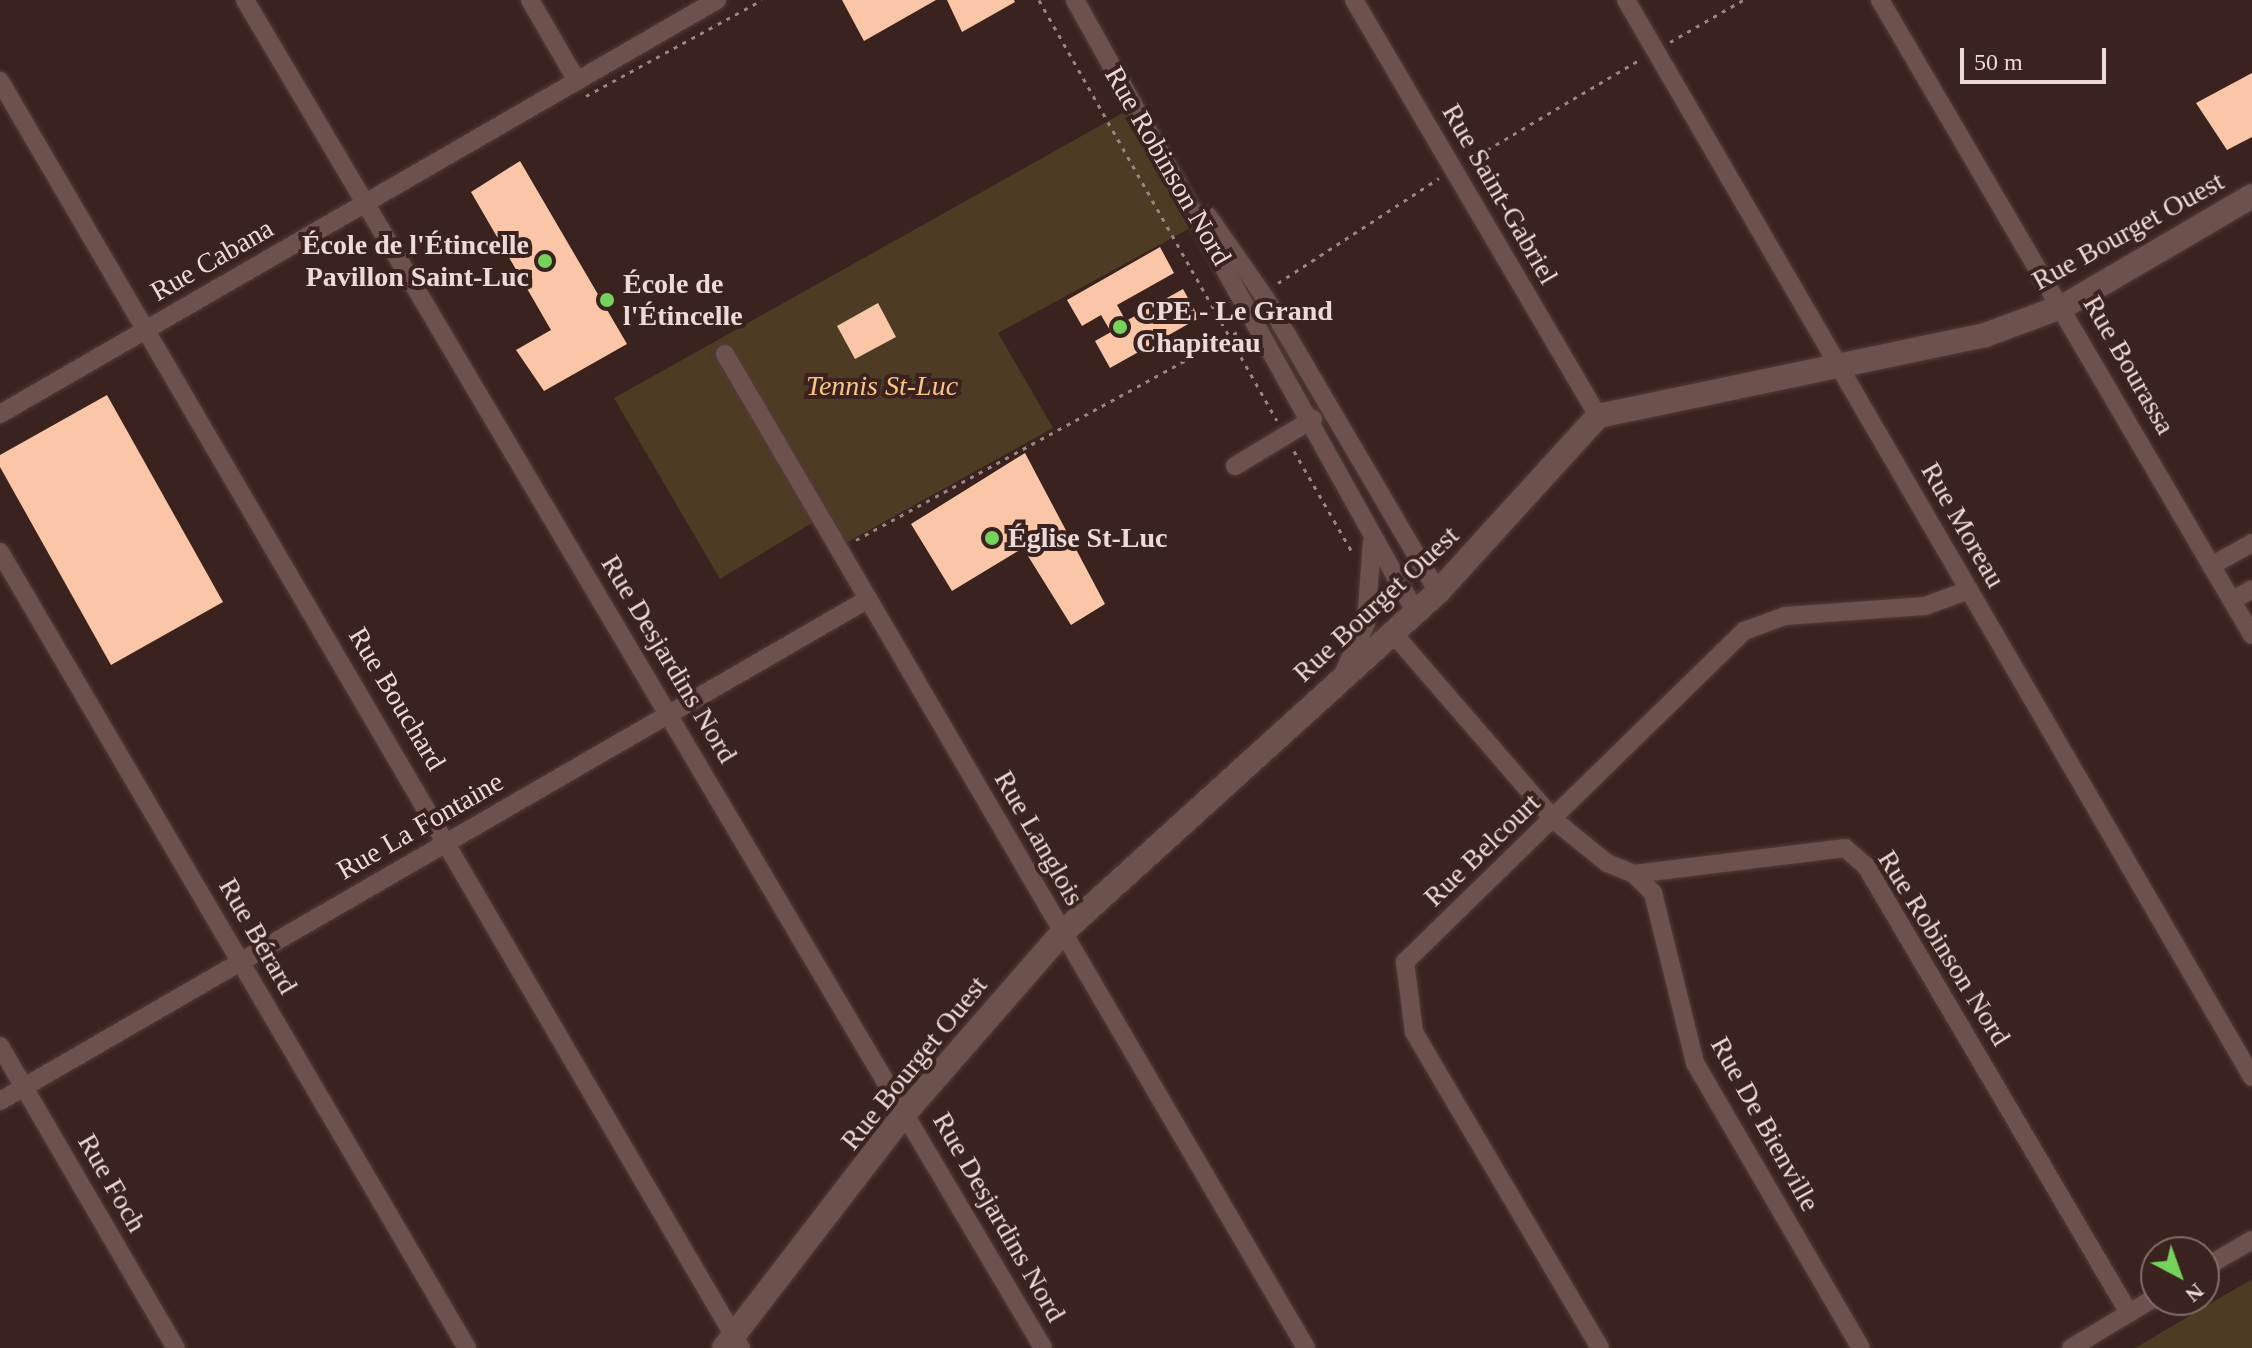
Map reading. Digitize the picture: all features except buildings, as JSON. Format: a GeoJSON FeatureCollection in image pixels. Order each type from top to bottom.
{"type":"FeatureCollection","features":[{"type":"Feature","properties":{"kind":"street","name":"Rue Desjardins Nord"},"geometry":{"type":"LineString","coordinates":[[245,0],[1043,1348]]}},
{"type":"Feature","properties":{"kind":"street"},"geometry":{"type":"LineString","coordinates":[[530,0],[577,81]]}},
{"type":"Feature","properties":{"kind":"street","name":"Rue Cabana"},"geometry":{"type":"LineString","coordinates":[[0,414],[717,0]]}},
{"type":"Feature","properties":{"kind":"street","name":"Rue Robinson Nord"},"geometry":{"type":"LineString","coordinates":[[1075,0],[1171,164],[1306,424],[1415,611]]}},
{"type":"Feature","properties":{"kind":"street","name":"Rue Saint-Gabriel"},"geometry":{"type":"LineString","coordinates":[[1354,0],[1598,416]]}},
{"type":"Feature","properties":{"kind":"street","name":"Rue Moreau"},"geometry":{"type":"LineString","coordinates":[[1626,0],[2252,1077]]}},
{"type":"Feature","properties":{"kind":"street","name":"Rue Bourassa"},"geometry":{"type":"LineString","coordinates":[[1880,0],[2064,306],[2252,635]]}},
{"type":"Feature","properties":{"kind":"street","name":"Rue Bouchard"},"geometry":{"type":"LineString","coordinates":[[0,81],[449,841],[733,1344]]}},
{"type":"Feature","properties":{"kind":"street","name":"Rue Robinson Nord"},"geometry":{"type":"LineString","coordinates":[[1171,164],[1266,299],[1438,592]]}},
{"type":"Feature","properties":{"kind":"street","name":"Rue Bourget Ouest"},"geometry":{"type":"LineString","coordinates":[[733,1344],[905,1113],[1061,934],[1438,592],[1598,416],[1836,362],[1985,335],[2064,306],[2252,196]]}},
{"type":"Feature","properties":{"kind":"street","name":"Rue Langlois"},"geometry":{"type":"LineString","coordinates":[[725,354],[1061,934],[1306,1348]]}},
{"type":"Feature","properties":{"kind":"street"},"geometry":{"type":"LineString","coordinates":[[1235,466],[1329,409]]}},
{"type":"Feature","properties":{"kind":"street"},"geometry":{"type":"LineString","coordinates":[[1342,676],[1374,585],[1372,539]]}},
{"type":"Feature","properties":{"kind":"street"},"geometry":{"type":"LineString","coordinates":[[2211,566],[2252,543]]}},
{"type":"Feature","properties":{"kind":"street","name":"Rue Bérard"},"geometry":{"type":"LineString","coordinates":[[0,552],[467,1348]]}},
{"type":"Feature","properties":{"kind":"street"},"geometry":{"type":"LineString","coordinates":[[2232,601],[2252,589]]}},
{"type":"Feature","properties":{"kind":"street","name":"Rue Belcourt"},"geometry":{"type":"LineString","coordinates":[[1600,1348],[1414,1032],[1404,991],[1405,962],[1554,820],[1744,631],[1785,616],[1925,606],[1969,590]]}},
{"type":"Feature","properties":{"kind":"street","name":"Rue La Fontaine"},"geometry":{"type":"LineString","coordinates":[[0,1101],[868,599]]}},
{"type":"Feature","properties":{"kind":"street"},"geometry":{"type":"LineString","coordinates":[[1392,632],[1581,848],[1634,874]]}},
{"type":"Feature","properties":{"kind":"street","name":"Rue Robinson Nord"},"geometry":{"type":"LineString","coordinates":[[1634,874],[1845,848],[1866,866],[2129,1313]]}},
{"type":"Feature","properties":{"kind":"street","name":"Rue De Bienville"},"geometry":{"type":"LineString","coordinates":[[1634,874],[1653,893],[1695,1063],[1861,1348]]}},
{"type":"Feature","properties":{"kind":"street","name":"Rue Foch"},"geometry":{"type":"LineString","coordinates":[[0,1046],[176,1348]]}},
{"type":"Feature","properties":{"kind":"street"},"geometry":{"type":"LineString","coordinates":[[2220,1259],[2252,1240]]}},
{"type":"Feature","properties":{"kind":"street"},"geometry":{"type":"LineString","coordinates":[[2071,1348],[2140,1306]]}},
{"type":"Feature","properties":{"kind":"path"},"geometry":{"type":"LineString","coordinates":[[577,81],[589,100],[762,0]]}},
{"type":"Feature","properties":{"kind":"path","name":"Rue Robinson Nord"},"geometry":{"type":"LineString","coordinates":[[1039,0],[1374,585]]}},
{"type":"Feature","properties":{"kind":"path"},"geometry":{"type":"LineString","coordinates":[[1266,299],[1282,279],[1453,169],[1743,0]]}},
{"type":"Feature","properties":{"kind":"path"},"geometry":{"type":"LineString","coordinates":[[839,549],[1252,324]]}},
{"type":"Feature","properties":{"kind":"green space","name":"Tennis St-Luc"},"geometry":{"type":"Polygon","coordinates":[[[1128,110],[1196,225],[998,333],[1053,428],[835,549],[817,520],[720,579],[614,398],[1128,110]]]}},
{"type":"Feature","properties":{"kind":"green space"},"geometry":{"type":"Polygon","coordinates":[[[2252,1279],[2252,1348],[2135,1348],[2189,1316],[2220,1316],[2220,1298],[2252,1279]]]}},
{"type":"Feature","properties":{"kind":"place","name":"École de l'Étincelle Pavillon Saint-Luc"},"geometry":{"type":"Point","coordinates":[545,261]}},
{"type":"Feature","properties":{"kind":"place","name":"École de l'Étincelle"},"geometry":{"type":"Point","coordinates":[607,300]}},
{"type":"Feature","properties":{"kind":"place","name":"CPE - Le Grand Chapiteau"},"geometry":{"type":"Point","coordinates":[1120,327]}},
{"type":"Feature","properties":{"kind":"place","name":"Église St-Luc"},"geometry":{"type":"Point","coordinates":[992,538]}}]}
